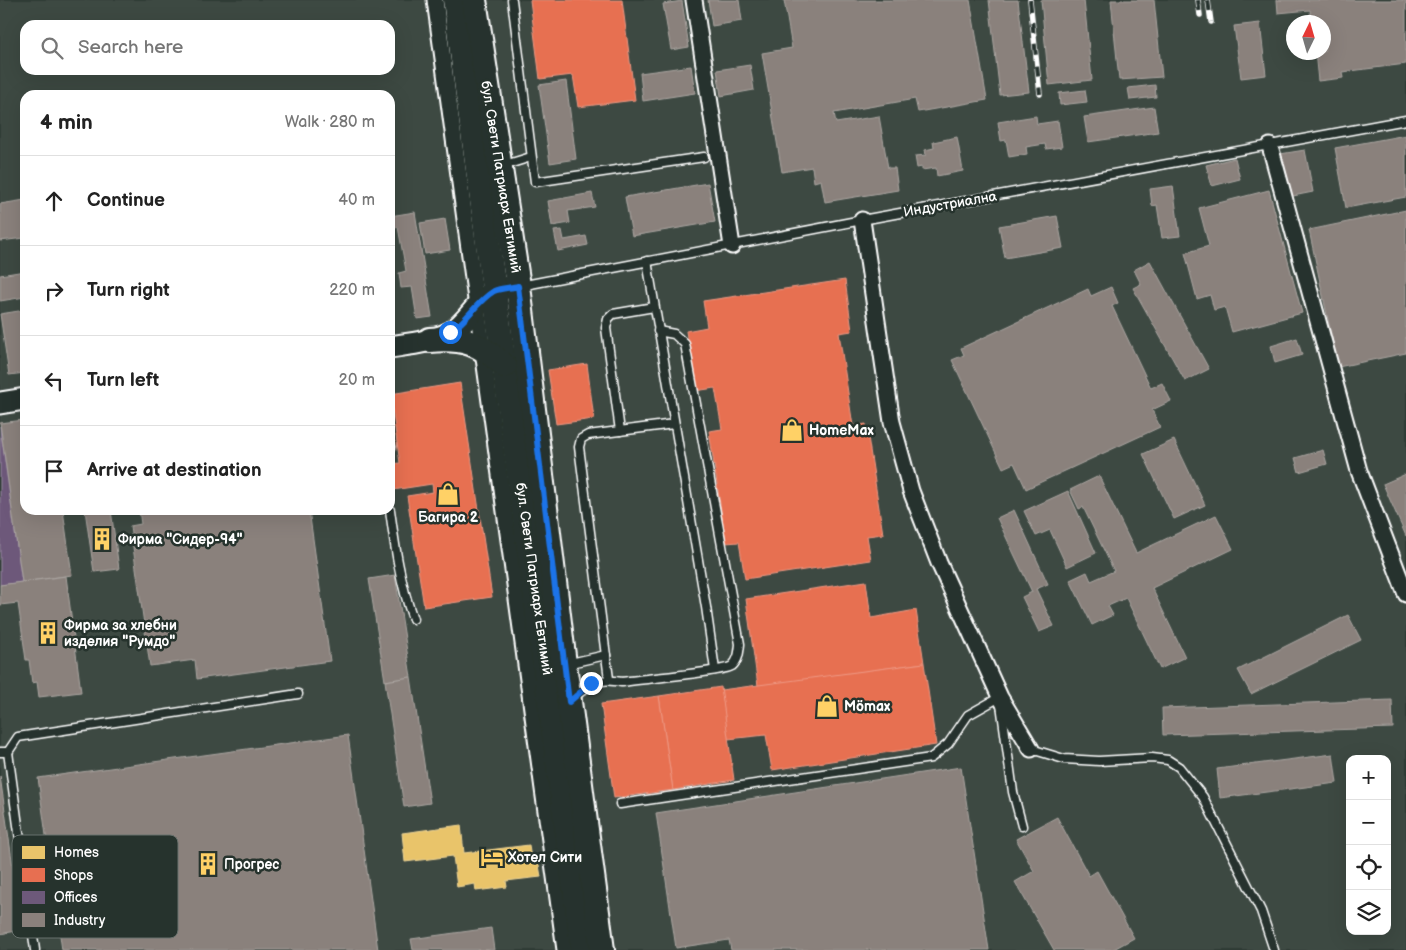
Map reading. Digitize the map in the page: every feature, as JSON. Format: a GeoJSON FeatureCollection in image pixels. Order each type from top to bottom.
{"type":"FeatureCollection","features":[{"type":"Feature","properties":{"kind":"main road","name":"бул. Свети Патриарх Евтимий"},"geometry":{"type":"LineString","coordinates":[[455,0],[507,288],[564,664],[602,950]]}},
{"type":"Feature","properties":{"kind":"main road","name":"бул. Свети Патриарх Евтимий"},"geometry":{"type":"LineString","coordinates":[[474,0],[500,167],[507,288],[505,366],[583,950]]}},
{"type":"Feature","properties":{"kind":"main road"},"geometry":{"type":"LineString","coordinates":[[430,340],[457,339],[484,350],[505,366]]}},
{"type":"Feature","properties":{"kind":"street"},"geometry":{"type":"LineString","coordinates":[[435,0],[565,950]]}},
{"type":"Feature","properties":{"kind":"street"},"geometry":{"type":"LineString","coordinates":[[694,0],[732,246]]}},
{"type":"Feature","properties":{"kind":"street"},"geometry":{"type":"LineString","coordinates":[[1270,146],[1359,472],[1406,594]]}},
{"type":"Feature","properties":{"kind":"street"},"geometry":{"type":"LineString","coordinates":[[862,220],[892,422],[911,491],[938,563],[1000,697],[1031,749]]}},
{"type":"Feature","properties":{"kind":"street"},"geometry":{"type":"LineString","coordinates":[[395,346],[430,340],[450,332],[459,326],[477,306],[507,288]]}},
{"type":"Feature","properties":{"kind":"street"},"geometry":{"type":"LineString","coordinates":[[0,403],[20,400]]}},
{"type":"Feature","properties":{"kind":"lane"},"geometry":{"type":"LineString","coordinates":[[512,0],[535,182],[704,157]]}},
{"type":"Feature","properties":{"kind":"lane","name":"Индустриална"},"geometry":{"type":"LineString","coordinates":[[507,288],[862,220],[1406,120]]}},
{"type":"Feature","properties":{"kind":"lane"},"geometry":{"type":"LineString","coordinates":[[500,167],[531,157]]}},
{"type":"Feature","properties":{"kind":"lane"},"geometry":{"type":"LineString","coordinates":[[646,261],[706,607],[715,670]]}},
{"type":"Feature","properties":{"kind":"lane"},"geometry":{"type":"LineString","coordinates":[[620,431],[606,328],[608,319],[613,314],[654,307]]}},
{"type":"Feature","properties":{"kind":"lane"},"geometry":{"type":"LineString","coordinates":[[569,702],[591,683],[609,679],[622,682],[715,670],[732,666],[739,657],[740,644],[685,344],[674,334],[658,331]]}},
{"type":"Feature","properties":{"kind":"lane"},"geometry":{"type":"LineString","coordinates":[[609,679],[579,447],[581,439],[588,435],[674,424]]}},
{"type":"Feature","properties":{"kind":"lane"},"geometry":{"type":"LineString","coordinates":[[391,515],[397,562],[405,597],[413,619]]}},
{"type":"Feature","properties":{"kind":"lane"},"geometry":{"type":"LineString","coordinates":[[564,664],[606,655]]}},
{"type":"Feature","properties":{"kind":"lane"},"geometry":{"type":"LineString","coordinates":[[17,835],[4,752],[18,737],[298,694]]}},
{"type":"Feature","properties":{"kind":"lane"},"geometry":{"type":"LineString","coordinates":[[620,804],[931,758],[948,744],[968,715],[1000,697],[1012,783],[1022,826]]}},
{"type":"Feature","properties":{"kind":"lane"},"geometry":{"type":"LineString","coordinates":[[1031,749],[1064,759],[1099,761],[1152,758],[1168,760],[1179,767],[1203,797],[1262,911],[1274,950]]}},
{"type":"Feature","properties":{"kind":"shaded area"},"geometry":{"type":"Polygon","coordinates":[[[0,0],[1406,0],[1406,950],[0,950],[0,0]]]}},
{"type":"Feature","properties":{"kind":"building: Homes","name":"Хотел Сити"},"geometry":{"type":"Polygon","coordinates":[[[461,825],[464,853],[529,845],[531,860],[538,859],[541,877],[506,881],[507,887],[476,891],[475,884],[457,887],[453,856],[405,862],[402,833],[461,825]]]}},
{"type":"Feature","properties":{"kind":"building: Shops"},"geometry":{"type":"Polygon","coordinates":[[[530,0],[622,0],[635,100],[578,107],[573,75],[540,79],[530,0]]]}},
{"type":"Feature","properties":{"kind":"building: Shops","name":"HomeMax"},"geometry":{"type":"Polygon","coordinates":[[[845,280],[852,331],[839,333],[853,426],[866,424],[883,534],[867,536],[871,560],[745,579],[739,542],[726,543],[709,431],[722,429],[715,388],[695,391],[686,331],[707,327],[703,301],[845,280]]]}},
{"type":"Feature","properties":{"kind":"building: Shops"},"geometry":{"type":"Polygon","coordinates":[[[587,364],[594,419],[556,424],[548,370],[587,364]]]}},
{"type":"Feature","properties":{"kind":"building: Shops","name":"Багира 2"},"geometry":{"type":"Polygon","coordinates":[[[460,383],[492,597],[424,607],[407,496],[433,492],[432,484],[395,490],[395,464],[400,463],[395,428],[395,393],[460,383]]]}},
{"type":"Feature","properties":{"kind":"building: Shops"},"geometry":{"type":"Polygon","coordinates":[[[866,581],[871,618],[916,610],[924,663],[758,686],[746,599],[866,581]]]}},
{"type":"Feature","properties":{"kind":"building: Shops","name":"Mömax"},"geometry":{"type":"Polygon","coordinates":[[[924,663],[936,745],[772,770],[766,735],[728,739],[721,690],[924,663]]]}},
{"type":"Feature","properties":{"kind":"building: Shops"},"geometry":{"type":"Polygon","coordinates":[[[721,687],[734,780],[673,790],[659,696],[721,687]]]}},
{"type":"Feature","properties":{"kind":"building: Shops"},"geometry":{"type":"Polygon","coordinates":[[[659,696],[673,790],[614,798],[601,704],[659,696]]]}},
{"type":"Feature","properties":{"kind":"building: Offices"},"geometry":{"type":"Polygon","coordinates":[[[0,426],[22,582],[0,585],[0,426]]]}},
{"type":"Feature","properties":{"kind":"building: Industry"},"geometry":{"type":"Polygon","coordinates":[[[708,0],[739,0],[742,21],[712,26],[708,0]]]}},
{"type":"Feature","properties":{"kind":"building: Industry"},"geometry":{"type":"Polygon","coordinates":[[[784,0],[970,0],[987,100],[918,112],[915,99],[834,113],[836,123],[879,116],[888,168],[895,168],[898,190],[825,202],[821,180],[814,182],[812,167],[782,172],[762,53],[792,48],[784,0]]]}},
{"type":"Feature","properties":{"kind":"building: Industry"},"geometry":{"type":"Polygon","coordinates":[[[989,0],[1018,0],[1029,92],[1000,95],[989,0]]]}},
{"type":"Feature","properties":{"kind":"building: Industry"},"geometry":{"type":"Polygon","coordinates":[[[1041,0],[1084,0],[1092,80],[1049,85],[1041,0]]]}},
{"type":"Feature","properties":{"kind":"building: Industry"},"geometry":{"type":"Polygon","coordinates":[[[1111,0],[1154,0],[1162,77],[1119,80],[1111,0]]]}},
{"type":"Feature","properties":{"kind":"building: Industry"},"geometry":{"type":"Polygon","coordinates":[[[1277,0],[1406,0],[1406,64],[1342,72],[1343,78],[1318,81],[1316,60],[1331,60],[1331,15],[1310,15],[1310,10],[1278,13],[1277,0]]]}},
{"type":"Feature","properties":{"kind":"building: Industry"},"geometry":{"type":"Polygon","coordinates":[[[682,1],[689,47],[671,50],[663,4],[682,1]]]}},
{"type":"Feature","properties":{"kind":"building: Industry"},"geometry":{"type":"Polygon","coordinates":[[[1260,23],[1266,75],[1241,78],[1234,26],[1260,23]]]}},
{"type":"Feature","properties":{"kind":"building: Industry"},"geometry":{"type":"Polygon","coordinates":[[[750,65],[754,90],[721,96],[717,70],[750,65]]]}},
{"type":"Feature","properties":{"kind":"building: Industry"},"geometry":{"type":"Polygon","coordinates":[[[691,66],[695,93],[643,101],[640,73],[691,66]]]}},
{"type":"Feature","properties":{"kind":"building: Industry"},"geometry":{"type":"Polygon","coordinates":[[[566,81],[576,159],[550,163],[539,85],[566,81]]]}},
{"type":"Feature","properties":{"kind":"building: Industry"},"geometry":{"type":"Polygon","coordinates":[[[1155,85],[1156,97],[1130,100],[1128,88],[1155,85]]]}},
{"type":"Feature","properties":{"kind":"building: Industry"},"geometry":{"type":"Polygon","coordinates":[[[1085,90],[1087,102],[1060,105],[1059,93],[1085,90]]]}},
{"type":"Feature","properties":{"kind":"building: Industry"},"geometry":{"type":"Polygon","coordinates":[[[1154,107],[1158,132],[1088,142],[1084,117],[1154,107]]]}},
{"type":"Feature","properties":{"kind":"building: Industry"},"geometry":{"type":"Polygon","coordinates":[[[1036,116],[1037,124],[1058,121],[1062,147],[1046,149],[1045,144],[1026,147],[1027,154],[1009,157],[1006,140],[1001,141],[998,122],[1036,116]]]}},
{"type":"Feature","properties":{"kind":"building: Industry"},"geometry":{"type":"Polygon","coordinates":[[[1406,135],[1406,197],[1346,208],[1335,148],[1406,135]]]}},
{"type":"Feature","properties":{"kind":"building: Industry"},"geometry":{"type":"Polygon","coordinates":[[[957,137],[963,171],[937,176],[936,168],[922,170],[922,167],[917,168],[915,156],[926,155],[925,150],[934,148],[933,142],[957,137]]]}},
{"type":"Feature","properties":{"kind":"building: Industry"},"geometry":{"type":"Polygon","coordinates":[[[1305,150],[1313,192],[1288,197],[1280,154],[1305,150]]]}},
{"type":"Feature","properties":{"kind":"building: Industry"},"geometry":{"type":"Polygon","coordinates":[[[1235,158],[1240,179],[1212,186],[1206,165],[1235,158]]]}},
{"type":"Feature","properties":{"kind":"building: Industry"},"geometry":{"type":"Polygon","coordinates":[[[708,183],[715,222],[632,236],[625,197],[708,183]]]}},
{"type":"Feature","properties":{"kind":"building: Industry"},"geometry":{"type":"Polygon","coordinates":[[[1173,186],[1180,236],[1162,238],[1157,205],[1152,206],[1150,189],[1173,186]]]}},
{"type":"Feature","properties":{"kind":"building: Industry"},"geometry":{"type":"Polygon","coordinates":[[[1269,190],[1302,313],[1232,332],[1225,307],[1214,310],[1210,295],[1197,299],[1185,253],[1209,246],[1199,208],[1269,190]]]}},
{"type":"Feature","properties":{"kind":"building: Industry"},"geometry":{"type":"Polygon","coordinates":[[[592,193],[595,207],[568,211],[570,223],[552,226],[548,201],[592,193]]]}},
{"type":"Feature","properties":{"kind":"building: Industry"},"geometry":{"type":"Polygon","coordinates":[[[20,201],[20,239],[0,241],[0,204],[20,201]]]}},
{"type":"Feature","properties":{"kind":"building: Industry"},"geometry":{"type":"Polygon","coordinates":[[[1406,210],[1406,353],[1338,367],[1309,230],[1406,210]]]}},
{"type":"Feature","properties":{"kind":"building: Industry"},"geometry":{"type":"Polygon","coordinates":[[[415,212],[432,317],[417,319],[412,287],[401,288],[399,273],[406,271],[398,227],[395,228],[395,215],[415,212]]]}},
{"type":"Feature","properties":{"kind":"building: Industry"},"geometry":{"type":"Polygon","coordinates":[[[1057,216],[1063,248],[1005,258],[999,226],[1057,216]]]}},
{"type":"Feature","properties":{"kind":"building: Industry"},"geometry":{"type":"Polygon","coordinates":[[[445,219],[450,250],[425,254],[420,223],[445,219]]]}},
{"type":"Feature","properties":{"kind":"building: Industry"},"geometry":{"type":"Polygon","coordinates":[[[562,230],[564,240],[586,236],[588,245],[558,251],[554,231],[562,230]]]}},
{"type":"Feature","properties":{"kind":"building: Industry"},"geometry":{"type":"Polygon","coordinates":[[[1150,261],[1209,369],[1185,381],[1133,288],[1141,284],[1134,270],[1150,261]]]}},
{"type":"Feature","properties":{"kind":"building: Industry"},"geometry":{"type":"Polygon","coordinates":[[[20,272],[20,298],[0,301],[0,275],[20,272]]]}},
{"type":"Feature","properties":{"kind":"building: Industry"},"geometry":{"type":"Polygon","coordinates":[[[1111,287],[1118,303],[1112,306],[1151,388],[1162,383],[1171,401],[1152,410],[1160,427],[1026,489],[1014,463],[1003,468],[952,360],[964,355],[961,348],[1088,289],[1091,296],[1111,287]]]}},
{"type":"Feature","properties":{"kind":"building: Industry"},"geometry":{"type":"Polygon","coordinates":[[[20,311],[20,374],[9,375],[0,314],[20,311]]]}},
{"type":"Feature","properties":{"kind":"building: Industry"},"geometry":{"type":"Polygon","coordinates":[[[1297,338],[1302,355],[1275,363],[1271,346],[1297,338]]]}},
{"type":"Feature","properties":{"kind":"building: Industry"},"geometry":{"type":"Polygon","coordinates":[[[20,420],[20,515],[64,515],[72,575],[22,582],[0,423],[20,420]]]}},
{"type":"Feature","properties":{"kind":"building: Industry"},"geometry":{"type":"Polygon","coordinates":[[[1174,440],[1205,505],[1174,519],[1143,454],[1174,440]]]}},
{"type":"Feature","properties":{"kind":"building: Industry"},"geometry":{"type":"Polygon","coordinates":[[[1323,450],[1327,464],[1299,472],[1295,458],[1323,450]]]}},
{"type":"Feature","properties":{"kind":"building: Industry"},"geometry":{"type":"Polygon","coordinates":[[[1406,474],[1406,536],[1383,484],[1406,474]]]}},
{"type":"Feature","properties":{"kind":"building: Industry"},"geometry":{"type":"Polygon","coordinates":[[[1099,476],[1136,553],[1216,515],[1233,549],[1152,588],[1185,657],[1160,669],[1126,598],[1108,606],[1113,615],[1092,625],[1070,580],[1087,572],[1091,581],[1114,571],[1083,507],[1079,509],[1070,490],[1099,476]]]}},
{"type":"Feature","properties":{"kind":"building: Industry"},"geometry":{"type":"Polygon","coordinates":[[[1068,491],[1096,553],[1067,567],[1050,530],[1036,536],[1024,511],[1068,491]]]}},
{"type":"Feature","properties":{"kind":"building: Industry"},"geometry":{"type":"Polygon","coordinates":[[[1014,510],[1048,584],[1036,589],[1054,626],[1039,632],[1022,597],[1032,592],[997,518],[1014,510]]]}},
{"type":"Feature","properties":{"kind":"building: Industry","name":"Фирма \"Сидер-94\""},"geometry":{"type":"Polygon","coordinates":[[[86,515],[112,515],[119,569],[94,572],[86,515]]]}},
{"type":"Feature","properties":{"kind":"building: Industry"},"geometry":{"type":"Polygon","coordinates":[[[140,515],[310,515],[330,661],[197,679],[195,660],[150,666],[130,526],[141,524],[140,515]]]}},
{"type":"Feature","properties":{"kind":"building: Industry"},"geometry":{"type":"Polygon","coordinates":[[[395,575],[411,677],[385,681],[369,579],[395,575]]]}},
{"type":"Feature","properties":{"kind":"building: Industry","name":"Фирма за хлебни изделия \"Румдо\""},"geometry":{"type":"Polygon","coordinates":[[[66,576],[81,692],[39,697],[37,682],[32,683],[29,660],[26,660],[18,603],[0,605],[0,585],[66,576]]]}},
{"type":"Feature","properties":{"kind":"building: Industry"},"geometry":{"type":"Polygon","coordinates":[[[1348,615],[1361,640],[1251,694],[1238,670],[1348,615]]]}},
{"type":"Feature","properties":{"kind":"building: Industry"},"geometry":{"type":"Polygon","coordinates":[[[411,677],[430,803],[404,807],[385,681],[411,677]]]}},
{"type":"Feature","properties":{"kind":"building: Industry"},"geometry":{"type":"Polygon","coordinates":[[[1392,700],[1393,728],[1163,735],[1162,708],[1392,700]]]}},
{"type":"Feature","properties":{"kind":"building: Industry","name":"Прогрес"},"geometry":{"type":"Polygon","coordinates":[[[348,735],[378,950],[62,950],[60,938],[178,938],[178,835],[46,835],[38,778],[348,735]]]}},
{"type":"Feature","properties":{"kind":"building: Industry"},"geometry":{"type":"Polygon","coordinates":[[[1333,754],[1337,783],[1220,798],[1217,769],[1333,754]]]}},
{"type":"Feature","properties":{"kind":"building: Industry"},"geometry":{"type":"Polygon","coordinates":[[[961,767],[989,950],[731,950],[729,940],[676,948],[656,813],[961,767]]]}},
{"type":"Feature","properties":{"kind":"building: Industry"},"geometry":{"type":"Polygon","coordinates":[[[0,776],[12,860],[12,932],[0,934],[0,776]]]}},
{"type":"Feature","properties":{"kind":"building: Industry"},"geometry":{"type":"Polygon","coordinates":[[[1057,817],[1089,876],[1097,871],[1134,938],[1112,950],[1054,950],[1015,882],[1034,871],[1016,839],[1057,817]]]}},
{"type":"Feature","properties":{"kind":"building: Industry"},"geometry":{"type":"Polygon","coordinates":[[[491,928],[494,950],[413,950],[411,939],[491,928]]]}},
{"type":"Feature","properties":{"kind":"railway"},"geometry":{"type":"LineString","coordinates":[[1030,0],[1040,94]]}},
{"type":"Feature","properties":{"kind":"railway"},"geometry":{"type":"LineString","coordinates":[[1198,0],[1200,15]]}},
{"type":"Feature","properties":{"kind":"railway"},"geometry":{"type":"LineString","coordinates":[[1208,0],[1211,22]]}},
{"type":"Feature","properties":{"kind":"place","name":"HomeMax"},"geometry":{"type":"Point","coordinates":[792,430]}},
{"type":"Feature","properties":{"kind":"place","name":"Багира 2"},"geometry":{"type":"Point","coordinates":[448,494]}},
{"type":"Feature","properties":{"kind":"place","name":"Фирма \"Сидер-94\""},"geometry":{"type":"Point","coordinates":[102,539]}},
{"type":"Feature","properties":{"kind":"place","name":"Фирма за хлебни изделия \"Румдо\""},"geometry":{"type":"Point","coordinates":[48,633]}},
{"type":"Feature","properties":{"kind":"place","name":"Mömax"},"geometry":{"type":"Point","coordinates":[827,706]}},
{"type":"Feature","properties":{"kind":"place","name":"Хотел Сити"},"geometry":{"type":"Point","coordinates":[492,857]}},
{"type":"Feature","properties":{"kind":"place","name":"Прогрес"},"geometry":{"type":"Point","coordinates":[208,864]}},
{"type":"Feature","properties":{"kind":"route"},"geometry":{"type":"LineString","coordinates":[[450,332],[468,318],[477,306],[495,291],[518,286],[569,702],[591,683]]}}]}
